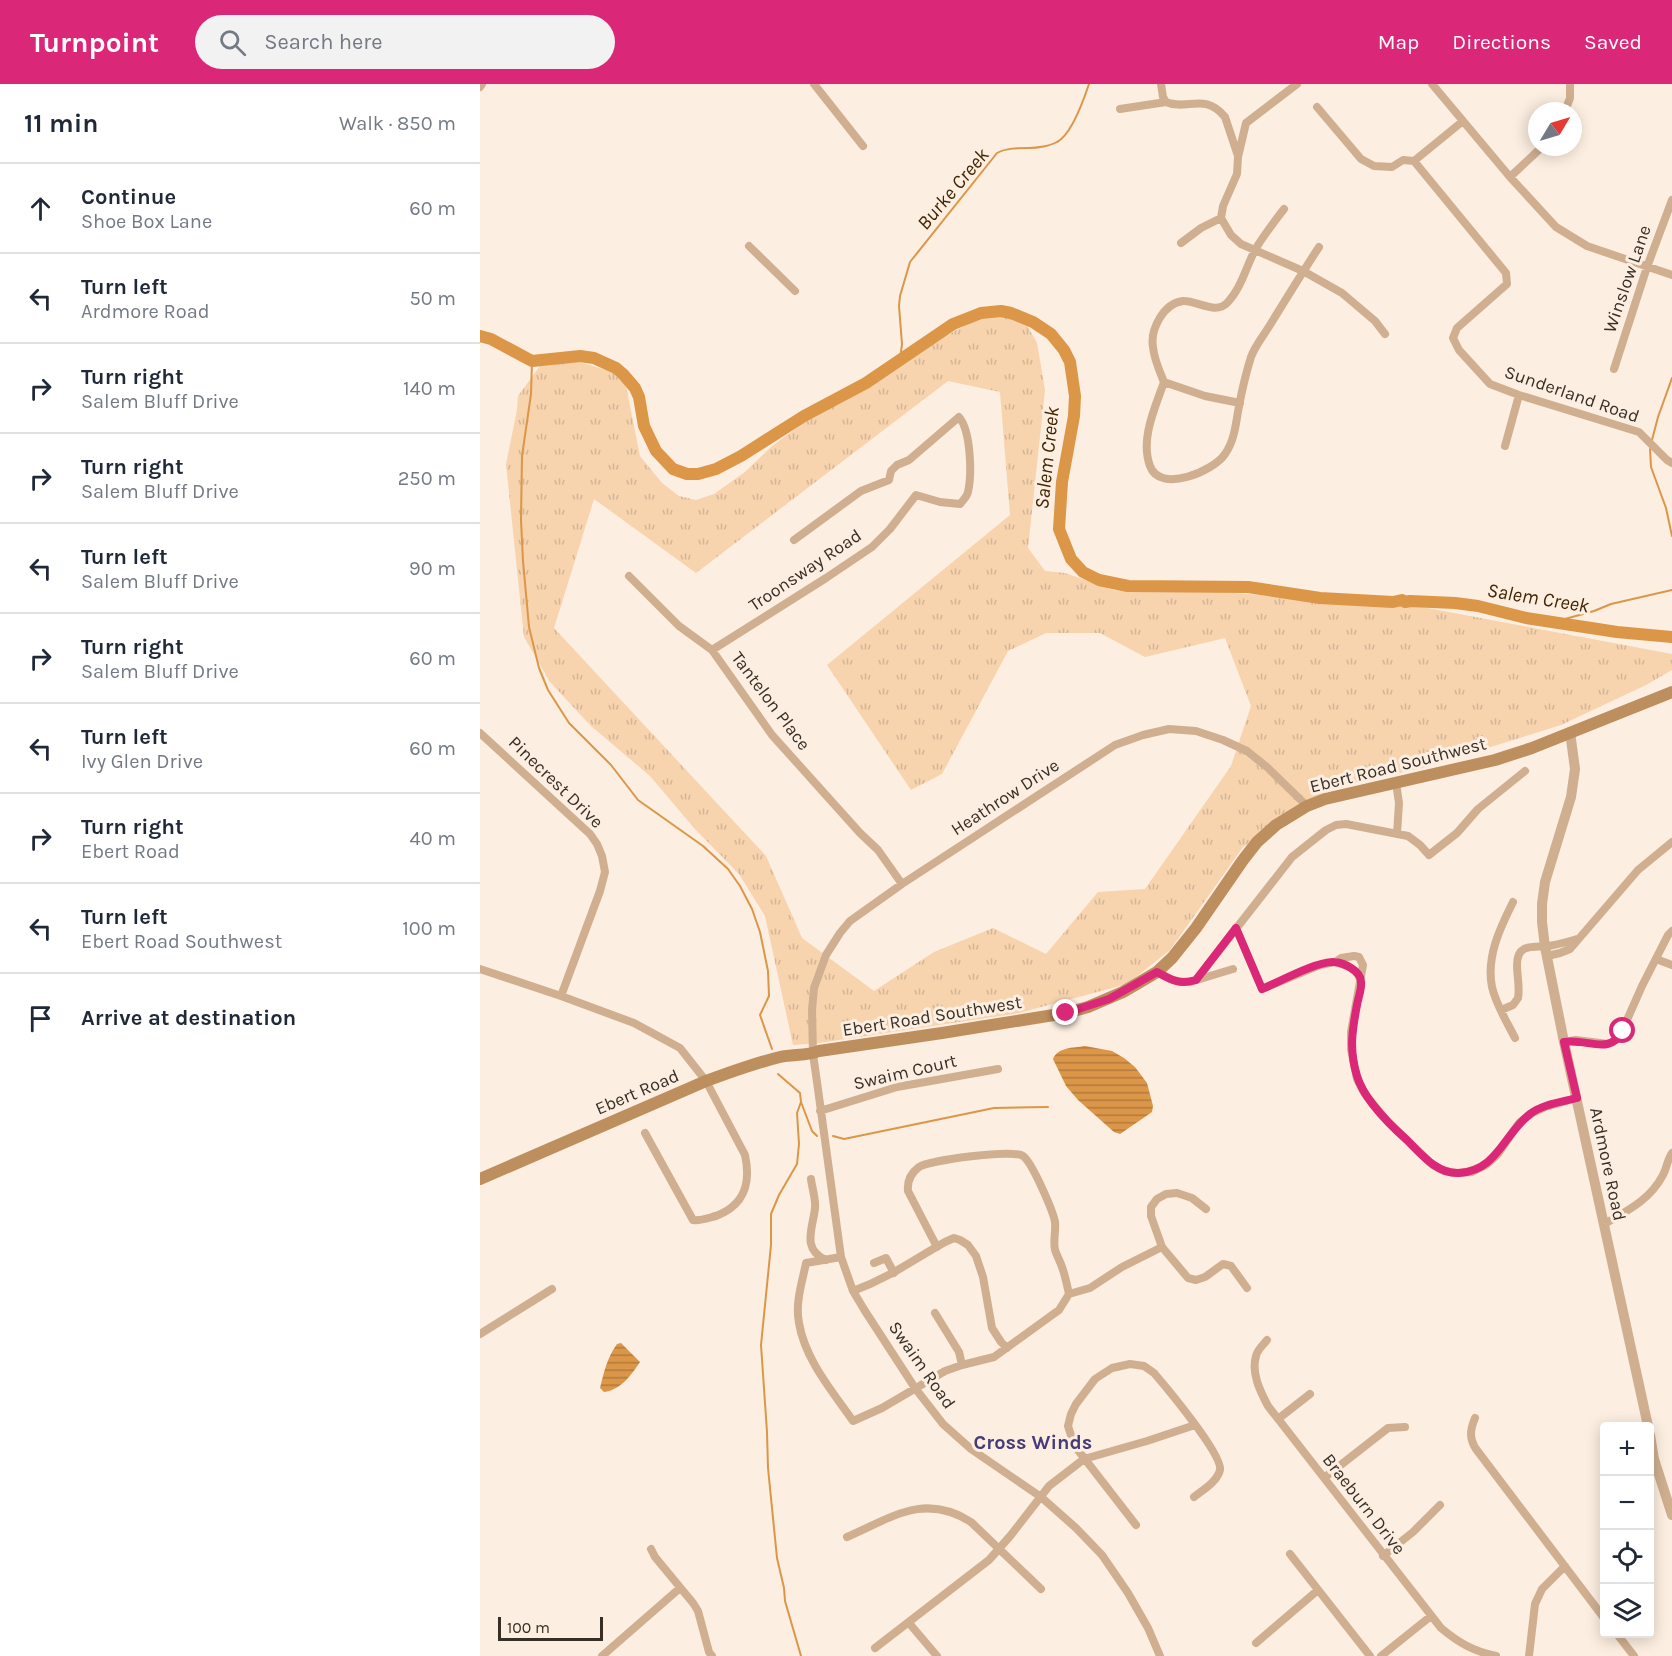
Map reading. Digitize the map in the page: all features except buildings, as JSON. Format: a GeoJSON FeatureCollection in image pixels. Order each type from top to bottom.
{"type":"FeatureCollection","features":[{"type":"Feature","properties":{"kind":"main road","name":"Ebert Road Southwest"},"geometry":{"type":"LineString","coordinates":[[813,1054],[819,1051],[1066,1013],[1109,999],[1157,972],[1172,958],[1257,842],[1276,825],[1307,806],[1325,799],[1495,760],[1532,748],[1672,692]]}},
{"type":"Feature","properties":{"kind":"main road","name":"Ebert Road"},"geometry":{"type":"LineString","coordinates":[[480,1179],[706,1081],[741,1068],[783,1057],[813,1054]]}},
{"type":"Feature","properties":{"kind":"street"},"geometry":{"type":"LineString","coordinates":[[1161,84],[1163,98],[1172,105],[1204,104],[1221,112],[1230,129],[1238,157]]}},
{"type":"Feature","properties":{"kind":"street"},"geometry":{"type":"LineString","coordinates":[[1297,84],[1246,123],[1238,157],[1237,174],[1223,206],[1221,218],[1231,235],[1241,244],[1303,271],[1342,292],[1375,321],[1385,334]]}},
{"type":"Feature","properties":{"kind":"street"},"geometry":{"type":"LineString","coordinates":[[1432,84],[1510,177],[1556,227],[1587,246],[1672,275]]}},
{"type":"Feature","properties":{"kind":"street"},"geometry":{"type":"LineString","coordinates":[[1568,102],[1570,84]]}},
{"type":"Feature","properties":{"kind":"street"},"geometry":{"type":"LineString","coordinates":[[818,85],[863,146]]}},
{"type":"Feature","properties":{"kind":"street"},"geometry":{"type":"LineString","coordinates":[[1120,109],[1166,102]]}},
{"type":"Feature","properties":{"kind":"street"},"geometry":{"type":"LineString","coordinates":[[1317,107],[1361,159],[1374,166],[1392,166],[1403,160],[1414,161],[1463,121]]}},
{"type":"Feature","properties":{"kind":"street"},"geometry":{"type":"LineString","coordinates":[[1510,177],[1532,156]]}},
{"type":"Feature","properties":{"kind":"street","name":"Sunderland Road"},"geometry":{"type":"LineString","coordinates":[[1414,161],[1506,273],[1507,284],[1456,328],[1453,338],[1459,350],[1490,384],[1639,432],[1672,463]]}},
{"type":"Feature","properties":{"kind":"street","name":"Winslow Lane"},"geometry":{"type":"LineString","coordinates":[[1614,369],[1647,267],[1672,200]]}},
{"type":"Feature","properties":{"kind":"street"},"geometry":{"type":"LineString","coordinates":[[1284,209],[1256,249],[1236,291],[1225,305],[1219,307],[1180,302],[1171,306],[1160,317],[1152,342],[1164,382],[1151,418],[1147,440],[1150,466],[1158,476],[1184,478],[1208,469],[1221,460],[1227,452],[1234,434],[1252,354],[1319,248]]}},
{"type":"Feature","properties":{"kind":"street"},"geometry":{"type":"LineString","coordinates":[[1180,243],[1201,228],[1221,218]]}},
{"type":"Feature","properties":{"kind":"street"},"geometry":{"type":"LineString","coordinates":[[749,246],[795,291]]}},
{"type":"Feature","properties":{"kind":"street"},"geometry":{"type":"LineString","coordinates":[[1164,382],[1205,396],[1240,403]]}},
{"type":"Feature","properties":{"kind":"street"},"geometry":{"type":"LineString","coordinates":[[1505,446],[1519,395]]}},
{"type":"Feature","properties":{"kind":"street","name":"Troonsway Road"},"geometry":{"type":"LineString","coordinates":[[712,650],[826,579],[872,547],[890,529],[916,495],[940,502],[960,504],[968,495],[971,464],[964,423],[959,417],[909,460],[897,465],[891,471],[889,480],[861,491],[795,540]]}},
{"type":"Feature","properties":{"kind":"street","name":"Tantelon Place"},"geometry":{"type":"LineString","coordinates":[[629,576],[679,626],[712,650],[772,735],[878,850],[902,884]]}},
{"type":"Feature","properties":{"kind":"street","name":"Heathrow Drive"},"geometry":{"type":"LineString","coordinates":[[816,1083],[812,1010],[814,988],[826,955],[850,921],[902,884],[1115,745],[1169,729],[1196,732],[1223,740],[1247,751],[1307,806]]}},
{"type":"Feature","properties":{"kind":"street","name":"Ardmore Road"},"geometry":{"type":"LineString","coordinates":[[1570,732],[1575,769],[1571,797],[1545,882],[1542,922],[1564,1042],[1647,1422]]}},
{"type":"Feature","properties":{"kind":"street","name":"Pinecrest Drive"},"geometry":{"type":"LineString","coordinates":[[480,733],[590,834],[602,856],[605,872],[600,891],[561,996]]}},
{"type":"Feature","properties":{"kind":"street"},"geometry":{"type":"LineString","coordinates":[[1196,980],[1292,856],[1326,830],[1335,825],[1346,824],[1408,836],[1429,855],[1457,833],[1478,809],[1525,771]]}},
{"type":"Feature","properties":{"kind":"street"},"geometry":{"type":"LineString","coordinates":[[1396,783],[1399,802],[1397,834]]}},
{"type":"Feature","properties":{"kind":"street"},"geometry":{"type":"LineString","coordinates":[[1501,1010],[1513,1005],[1518,998],[1517,965],[1518,956],[1522,950],[1532,945],[1546,951],[1560,953],[1570,949],[1638,870],[1672,842]]}},
{"type":"Feature","properties":{"kind":"street"},"geometry":{"type":"LineString","coordinates":[[1513,902],[1503,922],[1492,955],[1490,973],[1501,1010],[1515,1038]]}},
{"type":"Feature","properties":{"kind":"street"},"geometry":{"type":"LineString","coordinates":[[1236,928],[1262,989],[1320,964],[1335,962],[1357,972],[1361,982],[1351,1032],[1352,1056],[1357,1079],[1365,1094],[1389,1124],[1433,1165],[1444,1171],[1472,1172],[1486,1165],[1498,1154],[1519,1123],[1532,1113],[1577,1098]]}},
{"type":"Feature","properties":{"kind":"street"},"geometry":{"type":"LineString","coordinates":[[1564,1042],[1576,1040],[1608,1044],[1619,1038],[1656,959],[1672,931]]}},
{"type":"Feature","properties":{"kind":"street"},"geometry":{"type":"LineString","coordinates":[[1656,959],[1672,965]]}},
{"type":"Feature","properties":{"kind":"street"},"geometry":{"type":"LineString","coordinates":[[480,969],[634,1023],[680,1048],[706,1081],[746,1155],[748,1167],[746,1187],[739,1201],[727,1211],[709,1218],[693,1220],[645,1133]]}},
{"type":"Feature","properties":{"kind":"street"},"geometry":{"type":"LineString","coordinates":[[1157,972],[1176,982],[1183,983],[1233,969]]}},
{"type":"Feature","properties":{"kind":"street","name":"Swaim Court"},"geometry":{"type":"LineString","coordinates":[[820,1111],[897,1087],[998,1069]]}},
{"type":"Feature","properties":{"kind":"street","name":"Swaim Road"},"geometry":{"type":"LineString","coordinates":[[816,1083],[841,1257],[853,1291],[915,1388],[943,1424],[971,1449],[1041,1497],[1102,1555],[1128,1593],[1148,1628],[1160,1656]]}},
{"type":"Feature","properties":{"kind":"street"},"geometry":{"type":"LineString","coordinates":[[937,1247],[908,1191],[908,1181],[915,1170],[923,1165],[951,1159],[1006,1153],[1022,1155],[1036,1176],[1054,1217],[1054,1246],[1069,1294]]}},
{"type":"Feature","properties":{"kind":"street"},"geometry":{"type":"LineString","coordinates":[[1604,1224],[1637,1206],[1654,1190],[1664,1174],[1672,1153]]}},
{"type":"Feature","properties":{"kind":"street"},"geometry":{"type":"LineString","coordinates":[[811,1179],[816,1206],[810,1233],[811,1246],[820,1257],[826,1260]]}},
{"type":"Feature","properties":{"kind":"street"},"geometry":{"type":"LineString","coordinates":[[1206,1209],[1191,1198],[1177,1193],[1166,1194],[1157,1199],[1151,1207],[1151,1216],[1161,1247],[1188,1278],[1196,1280],[1205,1277],[1223,1264],[1231,1266],[1247,1288]]}},
{"type":"Feature","properties":{"kind":"street"},"geometry":{"type":"LineString","coordinates":[[853,1291],[875,1283],[937,1247],[954,1239],[960,1240],[971,1248],[981,1268],[992,1328],[1007,1348]]}},
{"type":"Feature","properties":{"kind":"street"},"geometry":{"type":"LineString","coordinates":[[841,1257],[806,1263],[798,1300],[799,1323],[810,1358],[853,1421],[882,1408],[945,1371],[994,1358],[1059,1310],[1069,1294],[1089,1288],[1122,1267],[1161,1247]]}},
{"type":"Feature","properties":{"kind":"street"},"geometry":{"type":"LineString","coordinates":[[874,1263],[886,1258],[894,1273]]}},
{"type":"Feature","properties":{"kind":"street"},"geometry":{"type":"LineString","coordinates":[[480,1334],[552,1289]]}},
{"type":"Feature","properties":{"kind":"street"},"geometry":{"type":"LineString","coordinates":[[935,1313],[959,1352],[962,1365]]}},
{"type":"Feature","properties":{"kind":"street","name":"Braeburn Drive"},"geometry":{"type":"LineString","coordinates":[[1267,1340],[1256,1353],[1255,1370],[1260,1391],[1268,1406],[1431,1616],[1447,1633],[1473,1650],[1496,1656]]}},
{"type":"Feature","properties":{"kind":"street"},"geometry":{"type":"LineString","coordinates":[[1136,1525],[1074,1445],[1068,1426],[1071,1414],[1083,1394],[1095,1379],[1112,1368],[1130,1364],[1144,1366],[1154,1373],[1195,1425],[1219,1461],[1220,1469],[1216,1479],[1194,1497]]}},
{"type":"Feature","properties":{"kind":"street"},"geometry":{"type":"LineString","coordinates":[[1278,1419],[1310,1394]]}},
{"type":"Feature","properties":{"kind":"street"},"geometry":{"type":"LineString","coordinates":[[1475,1418],[1471,1428],[1473,1443],[1600,1612]]}},
{"type":"Feature","properties":{"kind":"street"},"geometry":{"type":"LineString","coordinates":[[875,1648],[988,1560],[1049,1486],[1084,1459],[1195,1425]]}},
{"type":"Feature","properties":{"kind":"street"},"geometry":{"type":"LineString","coordinates":[[1324,1478],[1388,1428],[1405,1427]]}},
{"type":"Feature","properties":{"kind":"street"},"geometry":{"type":"LineString","coordinates":[[1654,1459],[1672,1515]]}},
{"type":"Feature","properties":{"kind":"street"},"geometry":{"type":"LineString","coordinates":[[1383,1556],[1413,1532],[1440,1505]]}},
{"type":"Feature","properties":{"kind":"street"},"geometry":{"type":"LineString","coordinates":[[847,1537],[915,1508],[945,1510],[971,1522],[1041,1589]]}},
{"type":"Feature","properties":{"kind":"street"},"geometry":{"type":"LineString","coordinates":[[651,1549],[698,1611],[712,1656]]}},
{"type":"Feature","properties":{"kind":"street"},"geometry":{"type":"LineString","coordinates":[[1290,1554],[1370,1656]]}},
{"type":"Feature","properties":{"kind":"street"},"geometry":{"type":"LineString","coordinates":[[1529,1656],[1535,1604],[1542,1589],[1565,1566]]}},
{"type":"Feature","properties":{"kind":"street"},"geometry":{"type":"LineString","coordinates":[[602,1656],[680,1588]]}},
{"type":"Feature","properties":{"kind":"street"},"geometry":{"type":"LineString","coordinates":[[1256,1643],[1318,1590]]}},
{"type":"Feature","properties":{"kind":"street"},"geometry":{"type":"LineString","coordinates":[[1381,1656],[1431,1616]]}},
{"type":"Feature","properties":{"kind":"street"},"geometry":{"type":"LineString","coordinates":[[909,1623],[937,1656]]}},
{"type":"Feature","properties":{"kind":"street"},"geometry":{"type":"LineString","coordinates":[[1620,1638],[1634,1656]]}},
{"type":"Feature","properties":{"kind":"green space"},"geometry":{"type":"Polygon","coordinates":[[[1005,315],[1027,325],[1037,343],[1045,390],[1028,548],[1045,571],[1065,573],[1114,590],[1206,591],[1422,607],[1672,654],[1672,670],[1646,685],[1561,725],[1426,767],[1330,788],[1243,847],[1170,950],[1127,984],[1019,1013],[793,1045],[765,916],[739,874],[694,828],[650,776],[591,726],[550,682],[524,637],[506,464],[518,396],[540,366],[576,361],[613,372],[626,386],[640,456],[662,483],[679,496],[696,500],[714,494],[745,472],[771,447],[806,421],[956,330],[982,317],[1005,315]],[[948,381],[696,573],[594,499],[554,628],[766,856],[802,938],[874,991],[934,952],[993,928],[1046,954],[1098,892],[1145,889],[1231,766],[1251,706],[1225,638],[1145,657],[1100,633],[1046,633],[1008,651],[942,774],[911,790],[827,665],[1010,515],[1000,392],[948,381]]]}},
{"type":"Feature","properties":{"kind":"shaded area"},"geometry":{"type":"Polygon","coordinates":[[[1085,1046],[1112,1051],[1124,1058],[1135,1067],[1147,1083],[1153,1106],[1152,1112],[1120,1134],[1114,1132],[1078,1100],[1066,1086],[1053,1059],[1062,1050],[1085,1046]]]}},
{"type":"Feature","properties":{"kind":"shaded area"},"geometry":{"type":"Polygon","coordinates":[[[621,1343],[640,1362],[620,1385],[604,1392],[600,1388],[606,1365],[617,1344],[621,1343]]]}},
{"type":"Feature","properties":{"kind":"waterway","name":"Burke Creek"},"geometry":{"type":"LineString","coordinates":[[900,360],[902,344],[900,296],[910,262],[997,153],[1008,149],[1047,146],[1062,138],[1076,116],[1089,84]]}},
{"type":"Feature","properties":{"kind":"waterway","name":"Salem Creek"},"geometry":{"type":"LineString","coordinates":[[480,336],[491,339],[532,361],[580,356],[594,358],[616,368],[635,388],[639,397],[644,426],[656,451],[673,469],[687,474],[698,474],[716,469],[741,456],[804,416],[866,383],[953,324],[981,313],[1001,311],[1011,313],[1033,322],[1051,334],[1070,362],[1075,396],[1074,416],[1062,482],[1059,529],[1071,559],[1083,572],[1099,580],[1128,586],[1248,587],[1320,598],[1455,603],[1478,606],[1526,618],[1617,632],[1672,637]]}},
{"type":"Feature","properties":{"kind":"waterway"},"geometry":{"type":"LineString","coordinates":[[532,361],[531,394],[522,456],[521,520],[529,627],[539,668],[548,690],[569,723],[611,765],[638,800],[703,846],[728,869],[740,886],[752,909],[760,932],[768,971],[769,996],[760,1015],[772,1049]]}},
{"type":"Feature","properties":{"kind":"waterway"},"geometry":{"type":"LineString","coordinates":[[1652,440],[1672,378]]}},
{"type":"Feature","properties":{"kind":"waterway"},"geometry":{"type":"LineString","coordinates":[[1650,449],[1651,467],[1666,508],[1672,536]]}},
{"type":"Feature","properties":{"kind":"waterway"},"geometry":{"type":"LineString","coordinates":[[1554,622],[1611,604],[1672,590]]}},
{"type":"Feature","properties":{"kind":"waterway"},"geometry":{"type":"LineString","coordinates":[[778,1074],[800,1093],[812,1131],[817,1136]]}},
{"type":"Feature","properties":{"kind":"waterway"},"geometry":{"type":"LineString","coordinates":[[801,1102],[797,1113],[799,1144],[797,1164],[771,1214],[771,1245],[761,1345],[768,1468],[777,1558],[785,1601],[801,1656]]}},
{"type":"Feature","properties":{"kind":"waterway"},"geometry":{"type":"LineString","coordinates":[[833,1136],[844,1139],[994,1108],[1048,1107]]}},
{"type":"Feature","properties":{"kind":"district","name":"Cross Winds"},"geometry":{"type":"Point","coordinates":[1033,1442]}},
{"type":"Feature","properties":{"kind":"route"},"geometry":{"type":"LineString","coordinates":[[1066,1013],[1109,999],[1157,972],[1176,982],[1196,980],[1236,928],[1262,989],[1320,964],[1335,962],[1352,968],[1357,972],[1361,982],[1351,1032],[1351,1049],[1357,1079],[1365,1094],[1389,1124],[1433,1165],[1444,1171],[1456,1173],[1472,1172],[1486,1165],[1498,1154],[1519,1123],[1532,1113],[1577,1098],[1564,1042],[1576,1040],[1601,1045],[1608,1044],[1619,1038],[1623,1031]]}}]}
